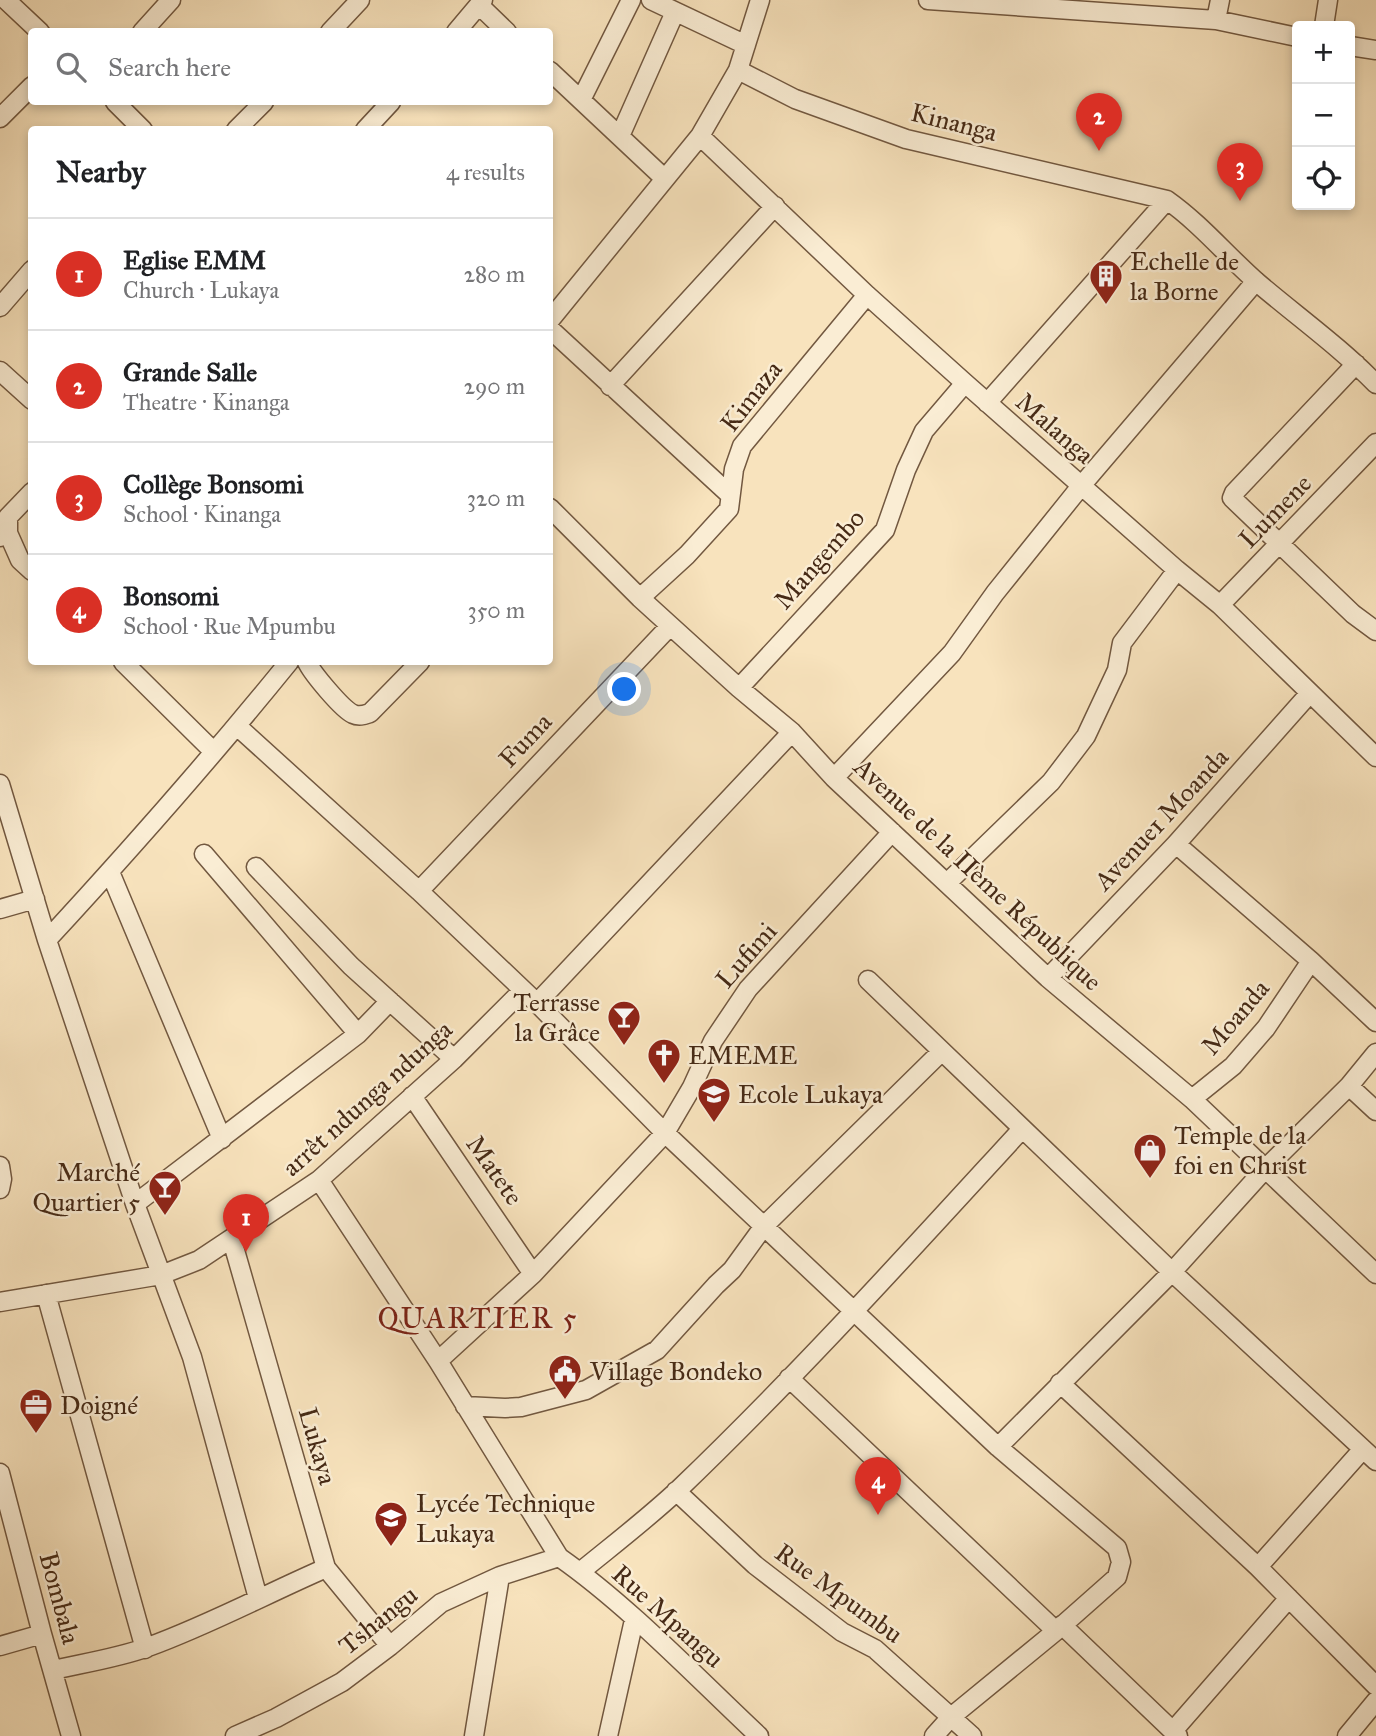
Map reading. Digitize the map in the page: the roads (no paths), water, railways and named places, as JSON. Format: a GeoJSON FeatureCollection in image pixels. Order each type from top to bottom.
{"type":"FeatureCollection","features":[{"type":"Feature","properties":{"kind":"street"},"geometry":{"type":"LineString","coordinates":[[6,0],[36,28]]}},
{"type":"Feature","properties":{"kind":"street"},"geometry":{"type":"LineString","coordinates":[[146,28],[171,0]]}},
{"type":"Feature","properties":{"kind":"street"},"geometry":{"type":"LineString","coordinates":[[334,28],[360,0]]}},
{"type":"Feature","properties":{"kind":"street"},"geometry":{"type":"LineString","coordinates":[[581,100],[631,0]]}},
{"type":"Feature","properties":{"kind":"street"},"geometry":{"type":"LineString","coordinates":[[651,0],[746,45]]}},
{"type":"Feature","properties":{"kind":"street"},"geometry":{"type":"LineString","coordinates":[[553,316],[700,136],[738,70],[760,0]]}},
{"type":"Feature","properties":{"kind":"street"},"geometry":{"type":"LineString","coordinates":[[928,0],[1216,20],[1292,36]]}},
{"type":"Feature","properties":{"kind":"street"},"geometry":{"type":"LineString","coordinates":[[1216,20],[1220,0]]}},
{"type":"Feature","properties":{"kind":"street"},"geometry":{"type":"LineString","coordinates":[[1326,21],[1328,0]]}},
{"type":"Feature","properties":{"kind":"street"},"geometry":{"type":"LineString","coordinates":[[459,28],[481,3],[503,28]]}},
{"type":"Feature","properties":{"kind":"street"},"geometry":{"type":"LineString","coordinates":[[620,136],[676,12]]}},
{"type":"Feature","properties":{"kind":"street"},"geometry":{"type":"LineString","coordinates":[[1355,47],[1376,50]]}},
{"type":"Feature","properties":{"kind":"street","name":"Kinanga"},"geometry":{"type":"LineString","coordinates":[[738,70],[795,99],[906,139],[1167,200],[1189,216],[1256,281],[1356,364],[1376,384]]}},
{"type":"Feature","properties":{"kind":"street"},"geometry":{"type":"LineString","coordinates":[[553,74],[665,179]]}},
{"type":"Feature","properties":{"kind":"street"},"geometry":{"type":"LineString","coordinates":[[0,118],[28,90]]}},
{"type":"Feature","properties":{"kind":"street"},"geometry":{"type":"LineString","coordinates":[[118,105],[139,126]]}},
{"type":"Feature","properties":{"kind":"street"},"geometry":{"type":"LineString","coordinates":[[240,126],[261,105]]}},
{"type":"Feature","properties":{"kind":"street"},"geometry":{"type":"LineString","coordinates":[[369,126],[388,105]]}},
{"type":"Feature","properties":{"kind":"street","name":"Malanga"},"geometry":{"type":"LineString","coordinates":[[700,136],[867,295],[1081,486],[1220,604],[1376,757]]}},
{"type":"Feature","properties":{"kind":"street"},"geometry":{"type":"LineString","coordinates":[[987,403],[1167,200]]}},
{"type":"Feature","properties":{"kind":"street"},"geometry":{"type":"LineString","coordinates":[[610,386],[775,206]]}},
{"type":"Feature","properties":{"kind":"street"},"geometry":{"type":"LineString","coordinates":[[0,307],[28,275]]}},
{"type":"Feature","properties":{"kind":"street"},"geometry":{"type":"LineString","coordinates":[[834,778],[952,653],[995,593],[1081,486],[1256,281]]}},
{"type":"Feature","properties":{"kind":"street","name":"Kimaza"},"geometry":{"type":"LineString","coordinates":[[640,598],[687,555],[729,509],[734,469],[742,446],[867,295]]}},
{"type":"Feature","properties":{"kind":"street"},"geometry":{"type":"LineString","coordinates":[[553,332],[729,495]]}},
{"type":"Feature","properties":{"kind":"street"},"geometry":{"type":"LineString","coordinates":[[1356,364],[1234,493],[1233,500],[1353,614],[1376,631]]}},
{"type":"Feature","properties":{"kind":"street"},"geometry":{"type":"LineString","coordinates":[[0,371],[28,396]]}},
{"type":"Feature","properties":{"kind":"street","name":"Mangembo"},"geometry":{"type":"LineString","coordinates":[[739,688],[885,530],[905,470],[924,431],[965,383]]}},
{"type":"Feature","properties":{"kind":"street","name":"Lumene"},"geometry":{"type":"LineString","coordinates":[[1220,604],[1280,542],[1373,454]]}},
{"type":"Feature","properties":{"kind":"street"},"geometry":{"type":"LineString","coordinates":[[28,496],[8,517],[4,535],[28,568]]}},
{"type":"Feature","properties":{"kind":"street","name":"Avenue de la IIème République"},"geometry":{"type":"LineString","coordinates":[[553,511],[640,598],[792,732],[834,778],[1048,978],[1192,1099],[1376,1274]]}},
{"type":"Feature","properties":{"kind":"street"},"geometry":{"type":"LineString","coordinates":[[948,882],[1051,782],[1086,736],[1117,670],[1122,643],[1177,570]]}},
{"type":"Feature","properties":{"kind":"street","name":"Fuma"},"geometry":{"type":"LineString","coordinates":[[419,891],[670,626]]}},
{"type":"Feature","properties":{"kind":"street"},"geometry":{"type":"LineString","coordinates":[[126,665],[213,751]]}},
{"type":"Feature","properties":{"kind":"street"},"geometry":{"type":"LineString","coordinates":[[47,940],[110,872],[287,665]]}},
{"type":"Feature","properties":{"kind":"street"},"geometry":{"type":"LineString","coordinates":[[309,665],[351,713],[360,716],[370,713],[417,665]]}},
{"type":"Feature","properties":{"kind":"street","name":"Avenue1 Moanda"},"geometry":{"type":"LineString","coordinates":[[1048,978],[1176,844],[1310,693]]}},
{"type":"Feature","properties":{"kind":"street"},"geometry":{"type":"LineString","coordinates":[[237,726],[419,891],[537,1003],[665,1133],[998,1447],[1118,1548],[1121,1562],[1118,1577],[951,1717],[934,1736]]}},
{"type":"Feature","properties":{"kind":"street"},"geometry":{"type":"LineString","coordinates":[[537,1003],[792,732]]}},
{"type":"Feature","properties":{"kind":"street"},"geometry":{"type":"LineString","coordinates":[[0,784],[47,940],[135,1204],[192,1357],[258,1598]]}},
{"type":"Feature","properties":{"kind":"street","name":"Lufimi"},"geometry":{"type":"LineString","coordinates":[[438,1361],[533,1274],[665,1133],[692,1087],[713,1041],[748,989],[892,832]]}},
{"type":"Feature","properties":{"kind":"street"},"geometry":{"type":"LineString","coordinates":[[1176,844],[1311,961],[1376,1022]]}},
{"type":"Feature","properties":{"kind":"street"},"geometry":{"type":"LineString","coordinates":[[204,854],[358,1034]]}},
{"type":"Feature","properties":{"kind":"street"},"geometry":{"type":"LineString","coordinates":[[256,867],[351,966],[454,1059]]}},
{"type":"Feature","properties":{"kind":"street"},"geometry":{"type":"LineString","coordinates":[[110,872],[222,1139]]}},
{"type":"Feature","properties":{"kind":"street"},"geometry":{"type":"LineString","coordinates":[[0,909],[35,898]]}},
{"type":"Feature","properties":{"kind":"street","name":"Moanda"},"geometry":{"type":"LineString","coordinates":[[1192,1099],[1233,1066],[1266,1028],[1311,961]]}},
{"type":"Feature","properties":{"kind":"street"},"geometry":{"type":"LineString","coordinates":[[868,980],[1172,1272],[1370,1455],[1258,1567]]}},
{"type":"Feature","properties":{"kind":"street","name":"arrêt ndunga ndunga"},"geometry":{"type":"LineString","coordinates":[[0,1302],[161,1275],[199,1260],[319,1180],[454,1059],[522,991]]}},
{"type":"Feature","properties":{"kind":"street"},"geometry":{"type":"LineString","coordinates":[[135,1204],[358,1034],[390,1001]]}},
{"type":"Feature","properties":{"kind":"street"},"geometry":{"type":"LineString","coordinates":[[466,1406],[521,1407],[586,1390],[657,1350],[732,1270],[764,1226],[942,1051]]}},
{"type":"Feature","properties":{"kind":"street"},"geometry":{"type":"LineString","coordinates":[[998,1447],[1172,1272],[1265,1169],[1349,1086],[1376,1053]]}},
{"type":"Feature","properties":{"kind":"street"},"geometry":{"type":"LineString","coordinates":[[1349,1086],[1376,1111]]}},
{"type":"Feature","properties":{"kind":"street","name":"Matete"},"geometry":{"type":"LineString","coordinates":[[412,1096],[533,1274]]}},
{"type":"Feature","properties":{"kind":"street"},"geometry":{"type":"LineString","coordinates":[[580,1572],[676,1491],[789,1378],[855,1311],[1022,1129]]}},
{"type":"Feature","properties":{"kind":"street"},"geometry":{"type":"LineString","coordinates":[[0,1166],[0,1189]]}},
{"type":"Feature","properties":{"kind":"street","name":"Rue Mpangu"},"geometry":{"type":"LineString","coordinates":[[319,1180],[438,1361],[559,1557],[634,1620],[759,1736]]}},
{"type":"Feature","properties":{"kind":"street","name":"Lukaya"},"geometry":{"type":"LineString","coordinates":[[232,1240],[326,1568],[390,1646]]}},
{"type":"Feature","properties":{"kind":"street"},"geometry":{"type":"LineString","coordinates":[[46,1294],[145,1649]]}},
{"type":"Feature","properties":{"kind":"street"},"geometry":{"type":"LineString","coordinates":[[789,1378],[1176,1733],[1289,1598]]}},
{"type":"Feature","properties":{"kind":"street"},"geometry":{"type":"LineString","coordinates":[[1060,1383],[1258,1567],[1376,1686]]}},
{"type":"Feature","properties":{"kind":"street","name":"Bombala"},"geometry":{"type":"LineString","coordinates":[[0,1473],[5,1513],[71,1736]]}},
{"type":"Feature","properties":{"kind":"street","name":"Rue Mpumbu"},"geometry":{"type":"LineString","coordinates":[[676,1491],[755,1564],[842,1632],[875,1649],[972,1736]]}},
{"type":"Feature","properties":{"kind":"street","name":"Tshangu"},"geometry":{"type":"LineString","coordinates":[[235,1736],[276,1718],[342,1682],[441,1603],[500,1576],[559,1557]]}},
{"type":"Feature","properties":{"kind":"street"},"geometry":{"type":"LineString","coordinates":[[53,1670],[145,1649],[210,1623],[326,1568]]}},
{"type":"Feature","properties":{"kind":"street"},"geometry":{"type":"LineString","coordinates":[[474,1736],[500,1576]]}},
{"type":"Feature","properties":{"kind":"street"},"geometry":{"type":"LineString","coordinates":[[608,1736],[634,1620]]}},
{"type":"Feature","properties":{"kind":"street"},"geometry":{"type":"LineString","coordinates":[[0,1646],[41,1634]]}},
{"type":"Feature","properties":{"kind":"street"},"geometry":{"type":"LineString","coordinates":[[1347,1736],[1376,1701]]}},
{"type":"Feature","properties":{"kind":"place","name":"Grande Salle"},"geometry":{"type":"Point","coordinates":[1099,151]}},
{"type":"Feature","properties":{"kind":"place","name":"Collège Bonsomi"},"geometry":{"type":"Point","coordinates":[1240,201]}},
{"type":"Feature","properties":{"kind":"place","name":"Echelle de la Borne"},"geometry":{"type":"Point","coordinates":[1106,306]}},
{"type":"Feature","properties":{"kind":"place","name":"Terrasse la Grâce"},"geometry":{"type":"Point","coordinates":[624,1047]}},
{"type":"Feature","properties":{"kind":"place","name":"EMEME"},"geometry":{"type":"Point","coordinates":[664,1085]}},
{"type":"Feature","properties":{"kind":"place","name":"Ecole Lukaya"},"geometry":{"type":"Point","coordinates":[714,1124]}},
{"type":"Feature","properties":{"kind":"place","name":"Temple de la foi en Christ"},"geometry":{"type":"Point","coordinates":[1150,1180]}},
{"type":"Feature","properties":{"kind":"place","name":"Marché Quartier 5"},"geometry":{"type":"Point","coordinates":[165,1217]}},
{"type":"Feature","properties":{"kind":"place","name":"Eglise EMM"},"geometry":{"type":"Point","coordinates":[246,1252]}},
{"type":"Feature","properties":{"kind":"place","name":"Village Bondeko"},"geometry":{"type":"Point","coordinates":[565,1401]}},
{"type":"Feature","properties":{"kind":"place","name":"Doigné"},"geometry":{"type":"Point","coordinates":[36,1435]}},
{"type":"Feature","properties":{"kind":"place","name":"Bonsomi"},"geometry":{"type":"Point","coordinates":[878,1515]}},
{"type":"Feature","properties":{"kind":"place","name":"Lycée Technique Lukaya"},"geometry":{"type":"Point","coordinates":[391,1548]}},
{"type":"Feature","properties":{"kind":"district","name":"QUARTIER 5"},"geometry":{"type":"Point","coordinates":[478,1318]}}]}
